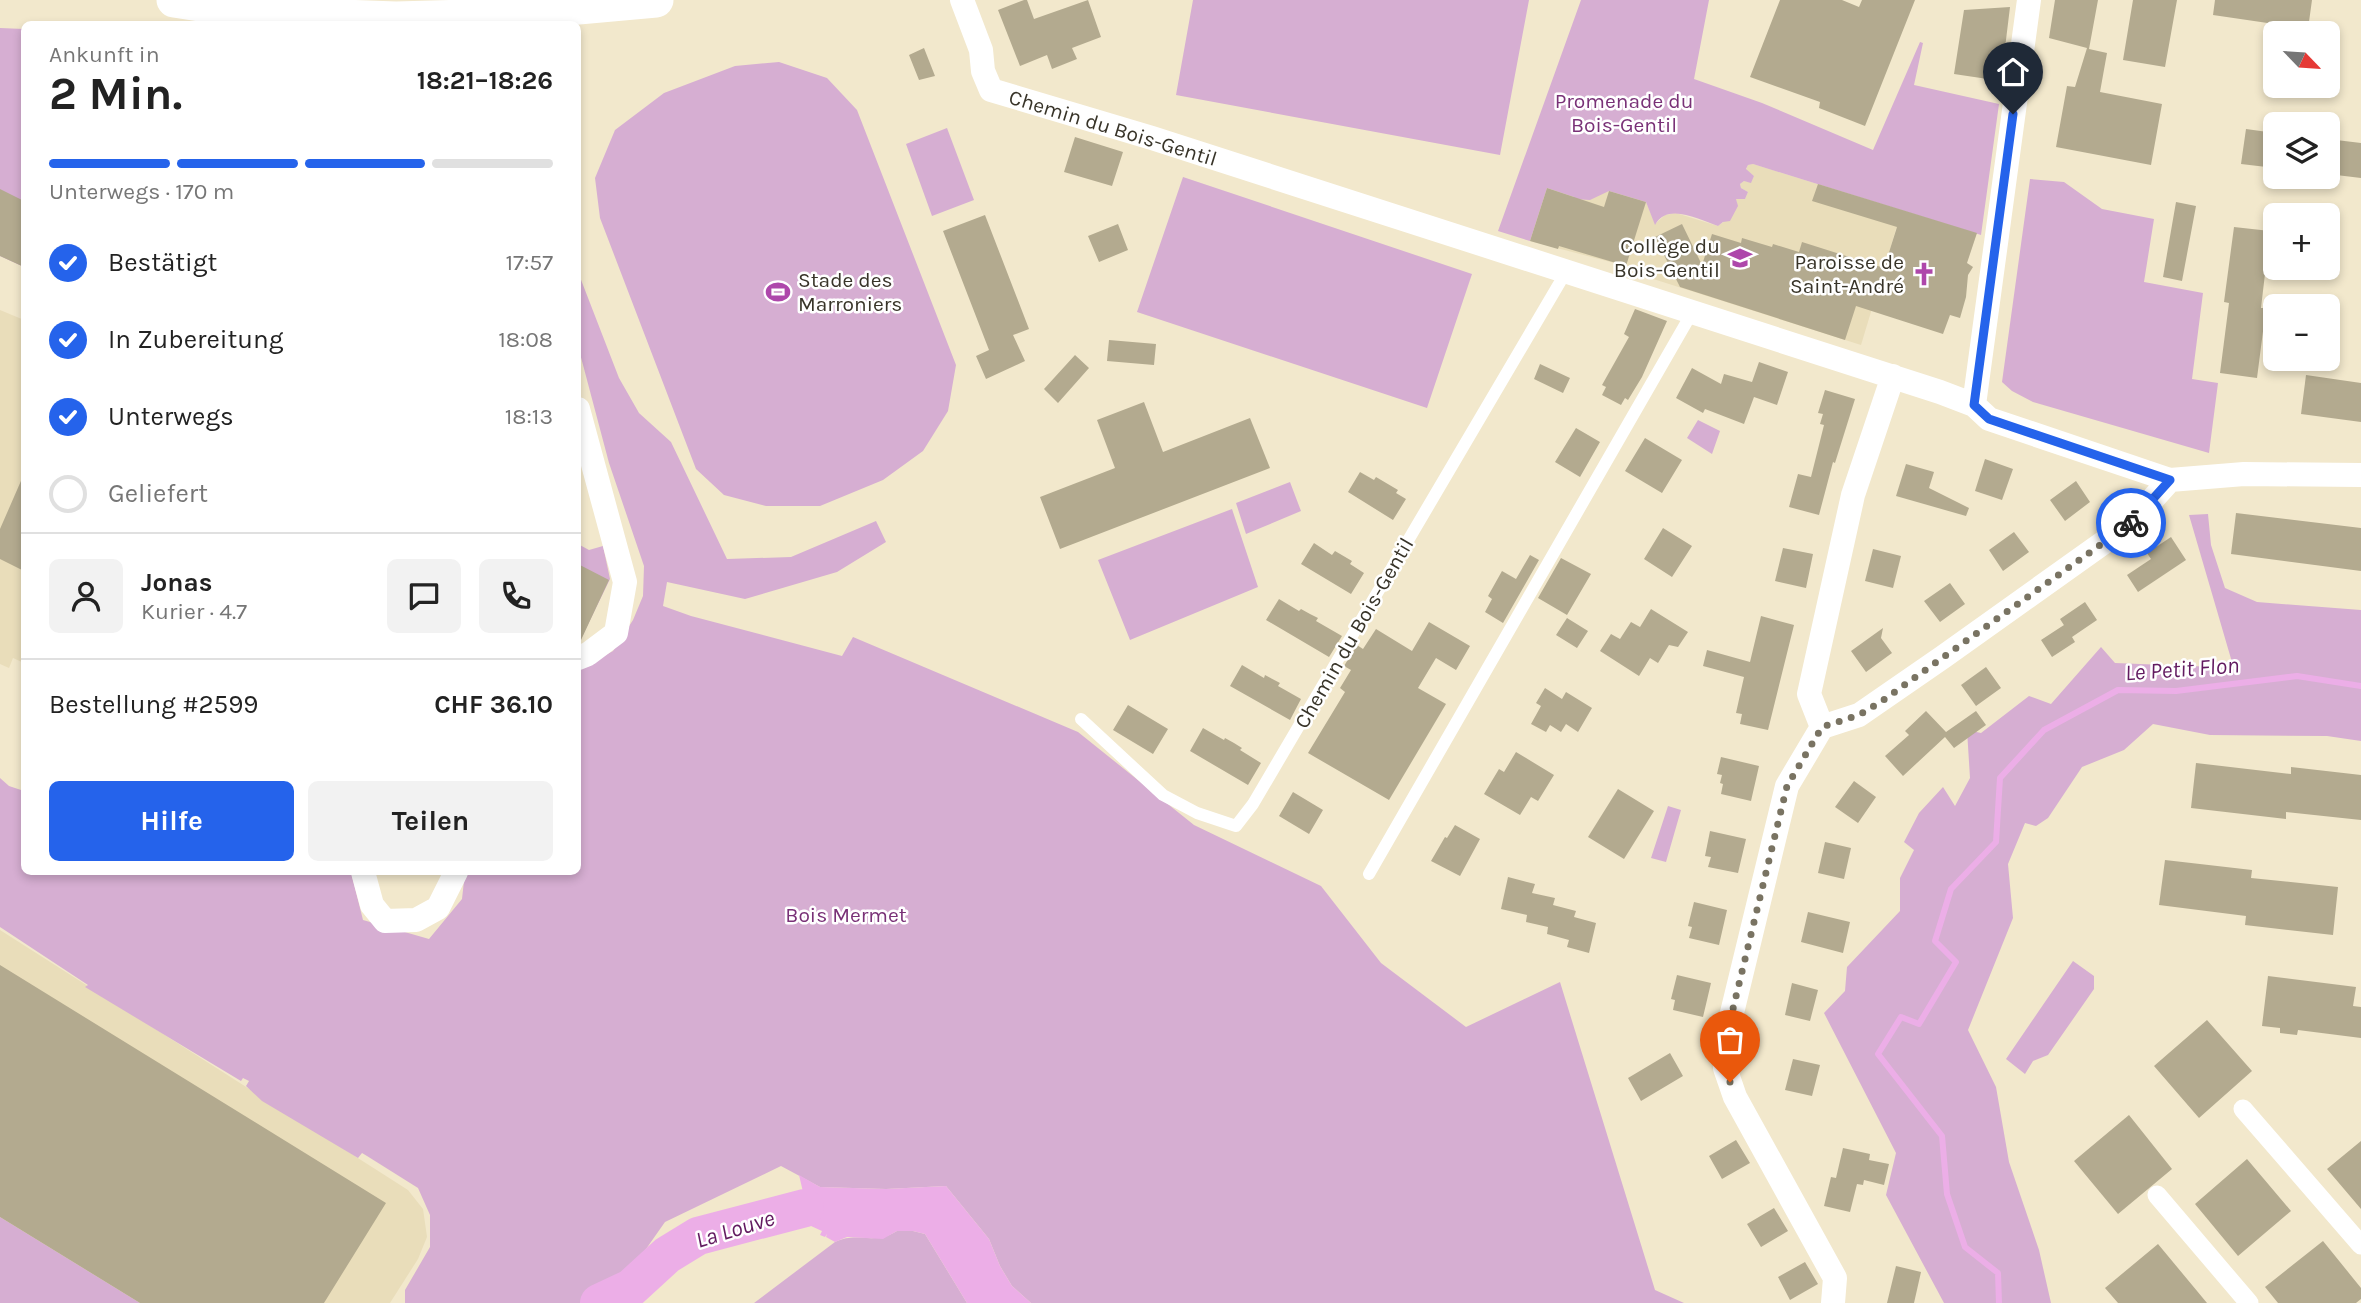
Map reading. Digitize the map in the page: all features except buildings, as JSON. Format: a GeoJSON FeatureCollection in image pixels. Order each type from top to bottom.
{"type":"FeatureCollection","features":[{"type":"Feature","properties":{"kind":"main road"},"geometry":{"type":"LineString","coordinates":[[174,0],[245,11],[326,18],[470,21],[656,0]]}},
{"type":"Feature","properties":{"kind":"street","name":"Chemin du Bois-Gentil"},"geometry":{"type":"LineString","coordinates":[[962,0],[981,50],[984,71],[991,90],[1152,138],[1893,376],[1974,405],[1989,419],[2170,480],[2244,474],[2361,475]]}},
{"type":"Feature","properties":{"kind":"street"},"geometry":{"type":"LineString","coordinates":[[1974,405],[2029,0]]}},
{"type":"Feature","properties":{"kind":"street"},"geometry":{"type":"LineString","coordinates":[[1822,727],[1809,694],[1853,495],[1893,376]]}},
{"type":"Feature","properties":{"kind":"street"},"geometry":{"type":"LineString","coordinates":[[581,420],[625,582],[616,633],[589,654],[581,657]]}},
{"type":"Feature","properties":{"kind":"street"},"geometry":{"type":"LineString","coordinates":[[1833,1303],[1835,1278],[1735,1097],[1725,1068],[1730,1021],[1787,786],[1822,727],[1859,715],[1943,657],[2131,523],[2170,480]]}},
{"type":"Feature","properties":{"kind":"street"},"geometry":{"type":"LineString","coordinates":[[364,875],[372,905],[386,921],[415,920],[438,908],[454,875]]}},
{"type":"Feature","properties":{"kind":"street"},"geometry":{"type":"LineString","coordinates":[[2243,1109],[2361,1245]]}},
{"type":"Feature","properties":{"kind":"street"},"geometry":{"type":"LineString","coordinates":[[2157,1195],[2249,1303]]}},
{"type":"Feature","properties":{"kind":"lane","name":"Chemin du Bois-Gentil"},"geometry":{"type":"LineString","coordinates":[[1080,719],[1163,795],[1197,813],[1236,826],[1253,804],[1571,274]]}},
{"type":"Feature","properties":{"kind":"lane"},"geometry":{"type":"LineString","coordinates":[[1369,874],[1693,311]]}},
{"type":"Feature","properties":{"kind":"shaded area","name":"Collège du Bois-Gentil"},"geometry":{"type":"Polygon","coordinates":[[[1753,164],[1911,213],[1896,229],[1861,345],[1647,277],[1626,266],[1530,241],[1547,188],[1575,197],[1609,191],[1646,202],[1655,224],[1665,215],[1676,213],[1718,226],[1737,206],[1736,199],[1745,199],[1748,192],[1741,188],[1740,184],[1744,181],[1751,182],[1754,176],[1746,170],[1748,165],[1753,164]]]}},
{"type":"Feature","properties":{"kind":"shaded area"},"geometry":{"type":"Polygon","coordinates":[[[0,310],[21,319],[21,662],[13,658],[9,668],[0,664],[0,310]]]}},
{"type":"Feature","properties":{"kind":"shaded area"},"geometry":{"type":"Polygon","coordinates":[[[0,930],[408,1190],[423,1209],[427,1237],[418,1259],[390,1303],[140,1303],[0,1217],[0,930]]]}},
{"type":"Feature","properties":{"kind":"shaded area"},"geometry":{"type":"Polygon","coordinates":[[[799,1175],[820,1187],[886,1189],[946,1186],[989,1239],[1012,1286],[1031,1303],[967,1303],[925,1234],[897,1231],[883,1239],[847,1237],[835,1242],[826,1237],[827,1234],[825,1237],[820,1235],[822,1231],[811,1226],[799,1175]]]}},
{"type":"Feature","properties":{"kind":"green space"},"geometry":{"type":"Polygon","coordinates":[[[1193,0],[1529,0],[1500,155],[1176,95],[1193,0]]]}},
{"type":"Feature","properties":{"kind":"green space","name":"Promenade du Bois-Gentil"},"geometry":{"type":"Polygon","coordinates":[[[1581,0],[1709,0],[1694,79],[1762,103],[1873,150],[1920,42],[1923,43],[1914,85],[1999,104],[1981,235],[1753,164],[1746,169],[1754,176],[1751,183],[1744,181],[1740,184],[1741,188],[1748,192],[1745,199],[1736,199],[1738,206],[1730,221],[1718,226],[1676,214],[1661,218],[1655,225],[1646,202],[1609,191],[1590,200],[1574,199],[1547,188],[1530,241],[1498,231],[1581,0]]]}},
{"type":"Feature","properties":{"kind":"green space"},"geometry":{"type":"Polygon","coordinates":[[[0,28],[21,29],[21,266],[0,256],[0,28]]]}},
{"type":"Feature","properties":{"kind":"green space","name":"Stade des Marroniers"},"geometry":{"type":"Polygon","coordinates":[[[779,62],[827,78],[857,110],[956,365],[948,411],[923,451],[883,480],[820,506],[766,506],[724,495],[696,469],[600,218],[595,178],[615,130],[664,93],[735,66],[779,62]]]}},
{"type":"Feature","properties":{"kind":"green space"},"geometry":{"type":"Polygon","coordinates":[[[947,128],[974,200],[932,216],[906,144],[947,128]]]}},
{"type":"Feature","properties":{"kind":"green space"},"geometry":{"type":"Polygon","coordinates":[[[1183,177],[1472,274],[1427,408],[1137,312],[1183,177]]]}},
{"type":"Feature","properties":{"kind":"green space"},"geometry":{"type":"Polygon","coordinates":[[[2030,179],[2064,182],[2102,209],[2154,219],[2144,282],[2203,293],[2192,379],[2218,383],[2209,453],[2033,402],[2012,391],[2002,382],[2030,179]]]}},
{"type":"Feature","properties":{"kind":"green space","name":"Bois Mermet"},"geometry":{"type":"Polygon","coordinates":[[[581,280],[619,378],[639,413],[671,442],[727,559],[791,557],[876,521],[886,542],[837,572],[745,599],[667,582],[663,606],[842,656],[853,637],[1078,732],[1194,825],[1321,886],[1381,963],[1466,1027],[1560,982],[1655,1290],[1684,1303],[1031,1303],[1012,1286],[989,1239],[946,1186],[886,1189],[820,1187],[781,1166],[665,1222],[608,1303],[405,1303],[405,1290],[430,1247],[430,1215],[418,1188],[362,1153],[358,1158],[262,1101],[246,1086],[249,1081],[243,1078],[241,1081],[85,987],[88,985],[0,927],[0,778],[9,786],[21,790],[21,875],[352,875],[363,920],[429,939],[462,899],[465,875],[581,875],[581,668],[613,651],[633,620],[643,596],[644,566],[609,463],[581,357],[581,280]]]}},
{"type":"Feature","properties":{"kind":"green space"},"geometry":{"type":"Polygon","coordinates":[[[1698,420],[1720,431],[1712,454],[1687,438],[1698,420]]]}},
{"type":"Feature","properties":{"kind":"green space"},"geometry":{"type":"Polygon","coordinates":[[[1290,482],[1301,511],[1246,534],[1236,503],[1290,482]]]}},
{"type":"Feature","properties":{"kind":"green space"},"geometry":{"type":"Polygon","coordinates":[[[1232,509],[1258,587],[1130,640],[1098,560],[1232,509]]]}},
{"type":"Feature","properties":{"kind":"green space"},"geometry":{"type":"Polygon","coordinates":[[[2208,514],[2211,545],[2225,588],[2257,602],[2361,610],[2361,741],[2327,736],[2210,735],[2153,724],[2124,750],[2082,767],[2048,818],[2036,826],[2025,823],[2008,864],[2013,918],[1968,1030],[1996,1087],[2009,1162],[2039,1250],[2051,1303],[1944,1303],[1886,1195],[1896,1153],[1824,1013],[1845,991],[1847,967],[1900,911],[1900,878],[1914,850],[1904,842],[1919,813],[1943,787],[1955,806],[1970,778],[1967,730],[1981,733],[2029,696],[2051,704],[2101,647],[2115,663],[2234,669],[2189,515],[2208,514]]]}},
{"type":"Feature","properties":{"kind":"green space"},"geometry":{"type":"Polygon","coordinates":[[[581,546],[589,550],[603,546],[610,579],[581,639],[581,546]]]}},
{"type":"Feature","properties":{"kind":"green space"},"geometry":{"type":"Polygon","coordinates":[[[1668,806],[1681,810],[1666,862],[1651,858],[1668,806]]]}},
{"type":"Feature","properties":{"kind":"green space"},"geometry":{"type":"Polygon","coordinates":[[[2073,961],[2094,976],[2094,989],[2048,1055],[2033,1061],[2025,1074],[2006,1059],[2073,961]]]}},
{"type":"Feature","properties":{"kind":"green space"},"geometry":{"type":"Polygon","coordinates":[[[0,1217],[140,1303],[0,1303],[0,1217]]]}},
{"type":"Feature","properties":{"kind":"green space"},"geometry":{"type":"Polygon","coordinates":[[[897,1231],[925,1234],[967,1303],[754,1303],[835,1242],[851,1238],[880,1238],[897,1231]]]}},
{"type":"Feature","properties":{"kind":"waterway","name":"Le Petit Flon"},"geometry":{"type":"LineString","coordinates":[[1999,1303],[1998,1273],[1965,1247],[1947,1194],[1942,1136],[1878,1054],[1901,1017],[1919,1024],[1956,962],[1935,941],[1951,889],[1996,842],[2000,778],[2044,730],[2118,690],[2176,691],[2297,676],[2361,686]]}},
{"type":"Feature","properties":{"kind":"waterway","name":"La Louve"},"geometry":{"type":"LineString","coordinates":[[599,1303],[631,1288],[667,1255],[698,1236],[805,1208]]}},
{"type":"Feature","properties":{"kind":"way so far"},"geometry":{"type":"LineString","coordinates":[[1730,1082],[1725,1068],[1730,1021],[1787,786],[1822,727],[1859,715],[1882,701],[2131,523]]}},
{"type":"Feature","properties":{"kind":"place","name":"Collège du Bois-Gentil"},"geometry":{"type":"Point","coordinates":[1740,258]}},
{"type":"Feature","properties":{"kind":"place","name":"Paroisse de Saint-André"},"geometry":{"type":"Point","coordinates":[1924,274]}},
{"type":"Feature","properties":{"kind":"place","name":"Stade des Marroniers"},"geometry":{"type":"Point","coordinates":[778,292]}},
{"type":"Feature","properties":{"kind":"route"},"geometry":{"type":"LineString","coordinates":[[2013,114],[1974,405],[1989,419],[2170,480],[2131,523]]}}]}
